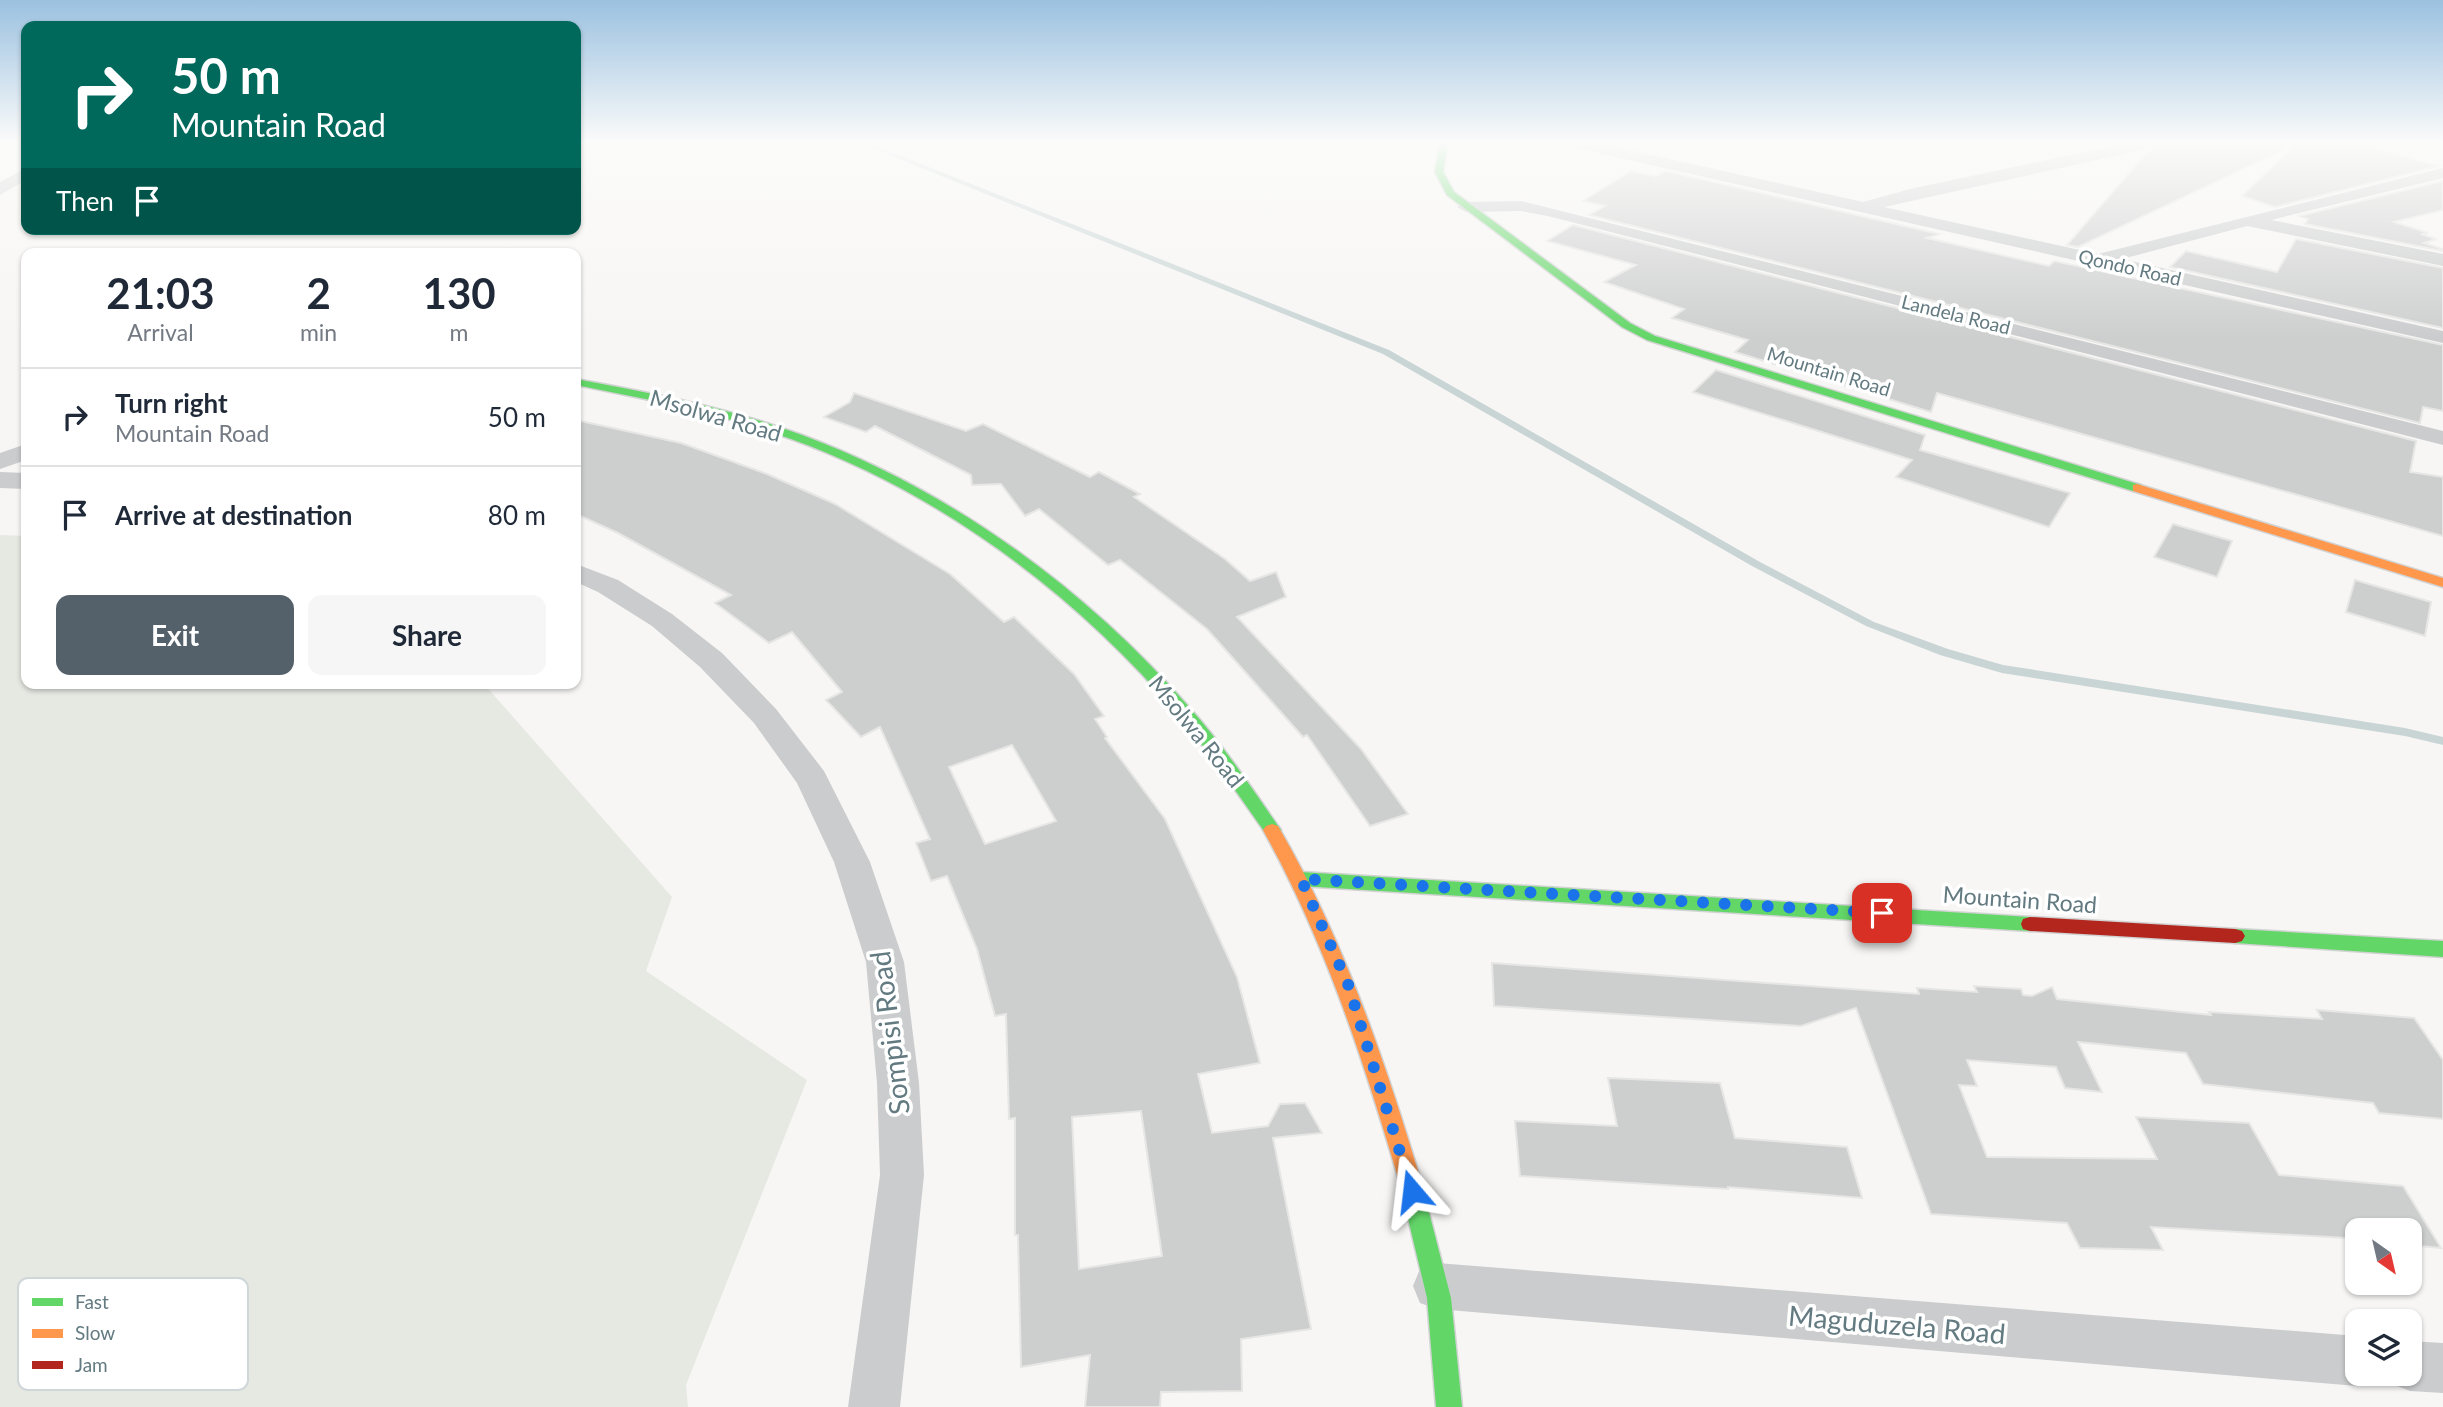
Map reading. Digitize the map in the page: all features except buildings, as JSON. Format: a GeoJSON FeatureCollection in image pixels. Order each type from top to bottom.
{"type":"FeatureCollection","features":[{"type":"Feature","properties":{"kind":"street","name":"Mountain Road"},"geometry":{"type":"LineString","coordinates":[[1467,208],[1626,325],[1651,338],[2443,583]]}},
{"type":"Feature","properties":{"kind":"street","name":"Landela Road"},"geometry":{"type":"LineString","coordinates":[[1530,208],[1564,214],[2443,438]]}},
{"type":"Feature","properties":{"kind":"street","name":"Qondo Road"},"geometry":{"type":"LineString","coordinates":[[1867,208],[2443,337]]}},
{"type":"Feature","properties":{"kind":"street"},"geometry":{"type":"LineString","coordinates":[[2099,260],[2297,208]]}},
{"type":"Feature","properties":{"kind":"street"},"geometry":{"type":"LineString","coordinates":[[2245,220],[2443,260]]}},
{"type":"Feature","properties":{"kind":"street","name":"Msolwa Road"},"geometry":{"type":"LineString","coordinates":[[581,383],[659,396],[726,414],[850,458],[910,486],[1008,546],[1049,578],[1126,645],[1198,726],[1261,811],[1301,879],[1348,984],[1408,1177],[1437,1286],[1449,1407]]}},
{"type":"Feature","properties":{"kind":"street"},"geometry":{"type":"LineString","coordinates":[[0,462],[21,453]]}},
{"type":"Feature","properties":{"kind":"street"},"geometry":{"type":"LineString","coordinates":[[0,480],[21,481]]}},
{"type":"Feature","properties":{"kind":"street","name":"Sompisi Road"},"geometry":{"type":"LineString","coordinates":[[581,574],[608,586],[662,620],[711,660],[765,716],[812,779],[852,862],[885,962],[900,1122],[902,1175],[874,1407]]}},
{"type":"Feature","properties":{"kind":"street","name":"Mountain Road"},"geometry":{"type":"LineString","coordinates":[[1301,879],[2443,949]]}},
{"type":"Feature","properties":{"kind":"street","name":"Maguduzela Road"},"geometry":{"type":"LineString","coordinates":[[1437,1286],[2345,1360]]}},
{"type":"Feature","properties":{"kind":"street"},"geometry":{"type":"LineString","coordinates":[[2422,1367],[2443,1368]]}},
{"type":"Feature","properties":{"kind":"shaded area"},"geometry":{"type":"Polygon","coordinates":[[[0,535],[21,536],[21,689],[488,689],[672,897],[646,971],[807,1080],[686,1385],[688,1407],[0,1407],[0,535]]]}},
{"type":"Feature","properties":{"kind":"waterway"},"geometry":{"type":"LineString","coordinates":[[1024,208],[1386,352],[1756,564],[1870,624],[1944,652],[2002,669],[2405,732],[2443,741]]}},
{"type":"Feature","properties":{"kind":"traffic: fast"},"geometry":{"type":"LineString","coordinates":[[1470,208],[1626,325],[1651,338],[2137,488]]}},
{"type":"Feature","properties":{"kind":"traffic: fast"},"geometry":{"type":"LineString","coordinates":[[581,383],[703,409],[797,437],[895,481],[959,518],[1020,560],[1078,606],[1133,656],[1183,711],[1230,769],[1272,830]]}},
{"type":"Feature","properties":{"kind":"traffic: fast"},"geometry":{"type":"LineString","coordinates":[[1301,879],[2030,924]]}},
{"type":"Feature","properties":{"kind":"traffic: fast"},"geometry":{"type":"LineString","coordinates":[[2235,936],[2443,949]]}},
{"type":"Feature","properties":{"kind":"traffic: fast"},"geometry":{"type":"LineString","coordinates":[[1410,1181],[1439,1298],[1449,1407]]}},
{"type":"Feature","properties":{"kind":"traffic: slow"},"geometry":{"type":"LineString","coordinates":[[2137,488],[2443,583]]}},
{"type":"Feature","properties":{"kind":"traffic: slow"},"geometry":{"type":"LineString","coordinates":[[1272,830],[1295,871],[1335,957],[1368,1045],[1410,1181]]}},
{"type":"Feature","properties":{"kind":"traffic: jam"},"geometry":{"type":"LineString","coordinates":[[2030,924],[2235,936]]}},
{"type":"Feature","properties":{"kind":"route"},"geometry":{"type":"LineString","coordinates":[[1412,1191],[1348,984],[1301,879],[1882,913]]}}]}
